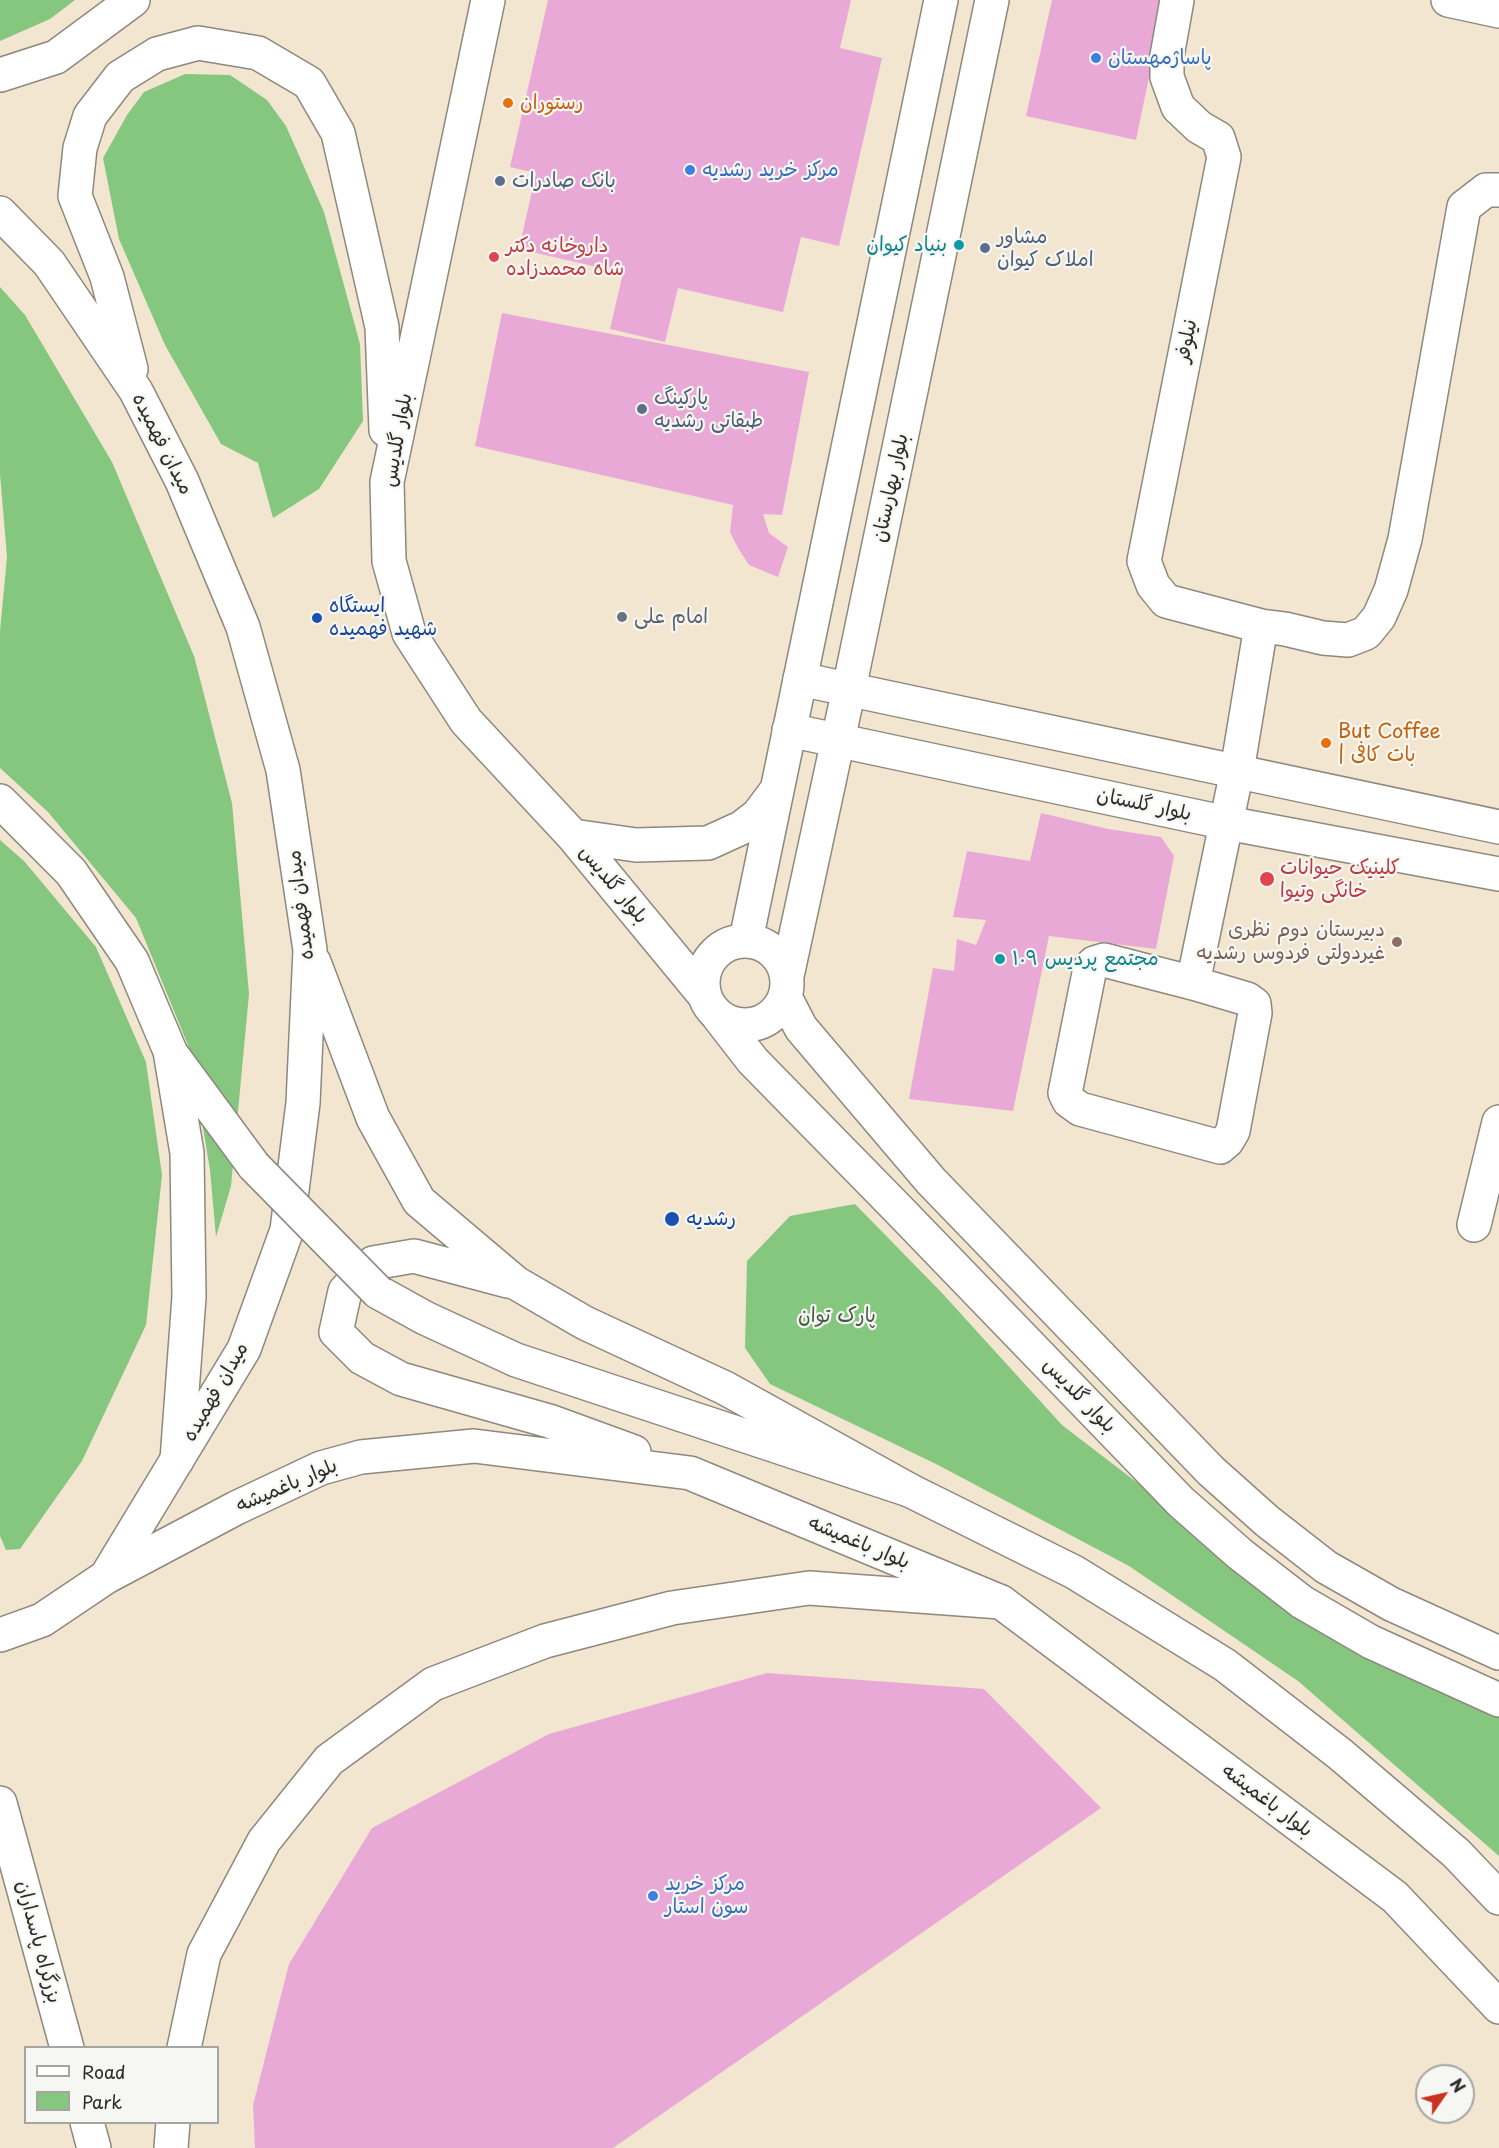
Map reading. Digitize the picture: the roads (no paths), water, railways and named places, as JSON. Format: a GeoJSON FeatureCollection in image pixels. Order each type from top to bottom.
{"type":"FeatureCollection","features":[{"type":"Feature","properties":{"kind":"main road"},"geometry":{"type":"LineString","coordinates":[[0,75],[56,57],[133,0]]}},
{"type":"Feature","properties":{"kind":"main road","name":"بلوار گلدیس"},"geometry":{"type":"LineString","coordinates":[[488,0],[387,482],[389,561],[409,633],[466,721],[573,836],[753,1061],[1181,1502],[1239,1554],[1302,1602],[1371,1642],[1499,1700]]}},
{"type":"Feature","properties":{"kind":"main road"},"geometry":{"type":"LineString","coordinates":[[746,940],[941,0]]}},
{"type":"Feature","properties":{"kind":"main road","name":"بلوار بهارستان"},"geometry":{"type":"LineString","coordinates":[[786,987],[992,0]]}},
{"type":"Feature","properties":{"kind":"main road","name":"نیلوفر"},"geometry":{"type":"LineString","coordinates":[[1177,0],[1167,56],[1167,76],[1178,106],[1199,127],[1218,138],[1224,157],[1144,561],[1153,585],[1166,601],[1261,626],[1323,638],[1348,640],[1366,633],[1379,617],[1391,590],[1405,539],[1464,207],[1486,190],[1499,190]]}},
{"type":"Feature","properties":{"kind":"main road"},"geometry":{"type":"LineString","coordinates":[[1448,0],[1499,11]]}},
{"type":"Feature","properties":{"kind":"main road"},"geometry":{"type":"LineString","coordinates":[[136,391],[107,277],[75,196],[80,148],[90,116],[120,77],[157,54],[198,43],[258,53],[309,83],[338,133],[382,327],[387,482]]}},
{"type":"Feature","properties":{"kind":"main road","name":"میدان فهمیده"},"geometry":{"type":"LineString","coordinates":[[0,213],[49,263],[136,391],[183,481],[243,627],[283,770],[310,950],[303,1103],[287,1230],[244,1349],[106,1577],[42,1620],[0,1635]]}},
{"type":"Feature","properties":{"kind":"main road"},"geometry":{"type":"LineString","coordinates":[[1193,983],[1237,771],[1261,626]]}},
{"type":"Feature","properties":{"kind":"main road"},"geometry":{"type":"LineString","coordinates":[[800,679],[1499,827]]}},
{"type":"Feature","properties":{"kind":"main road","name":"بلوار گلستان"},"geometry":{"type":"LineString","coordinates":[[789,730],[1227,823],[1499,874]]}},
{"type":"Feature","properties":{"kind":"main road"},"geometry":{"type":"LineString","coordinates":[[573,836],[636,845],[708,843],[741,828],[758,815],[777,789]]}},
{"type":"Feature","properties":{"kind":"main road"},"geometry":{"type":"LineString","coordinates":[[0,801],[71,872],[132,961],[170,1051],[254,1166],[378,1292],[424,1317],[516,1360],[909,1490]]}},
{"type":"Feature","properties":{"kind":"main road"},"geometry":{"type":"LineString","coordinates":[[786,987],[772,1016],[762,1022],[740,1025],[728,1022],[711,1006],[702,982],[711,957],[721,947],[746,940],[768,947],[777,955],[801,1028],[931,1181],[1211,1471],[1267,1521],[1326,1567],[1390,1604],[1499,1653]]}},
{"type":"Feature","properties":{"kind":"main road"},"geometry":{"type":"LineString","coordinates":[[310,950],[373,1118],[419,1201],[516,1283],[585,1323],[725,1388],[909,1490],[1074,1572],[1225,1665],[1349,1762],[1456,1853],[1499,1898]]}},
{"type":"Feature","properties":{"kind":"main road"},"geometry":{"type":"LineString","coordinates":[[1104,960],[1193,983],[1247,999],[1254,1004],[1255,1013],[1233,1131],[1227,1141],[1220,1147],[1080,1108],[1069,1101],[1065,1093],[1090,968],[1094,963],[1104,960]]}},
{"type":"Feature","properties":{"kind":"main road"},"geometry":{"type":"LineString","coordinates":[[170,1051],[187,1153],[188,1177],[189,1297],[177,1460]]}},
{"type":"Feature","properties":{"kind":"main road"},"geometry":{"type":"LineString","coordinates":[[1474,1225],[1499,1122]]}},
{"type":"Feature","properties":{"kind":"main road"},"geometry":{"type":"LineString","coordinates":[[516,1283],[414,1256],[373,1263],[345,1291],[336,1332],[362,1358],[401,1379],[549,1421],[690,1473]]}},
{"type":"Feature","properties":{"kind":"main road","name":"بلوار باغمیشه"},"geometry":{"type":"LineString","coordinates":[[106,1577],[236,1508],[310,1473],[361,1458],[474,1446],[690,1473],[1001,1602],[1395,1897],[1499,2007]]}},
{"type":"Feature","properties":{"kind":"main road"},"geometry":{"type":"LineString","coordinates":[[184,2046],[204,1954],[264,1841],[329,1760],[433,1684],[545,1641],[672,1608],[809,1588],[1001,1602]]}},
{"type":"Feature","properties":{"kind":"main road","name":"بزرگراه پاسداران"},"geometry":{"type":"LineString","coordinates":[[0,1803],[66,2046]]}},
{"type":"Feature","properties":{"kind":"main road"},"geometry":{"type":"LineString","coordinates":[[88,2124],[94,2148]]}},
{"type":"Feature","properties":{"kind":"main road"},"geometry":{"type":"LineString","coordinates":[[171,2148],[173,2124]]}},
{"type":"Feature","properties":{"kind":"place","name":"پاساژمهستان"},"geometry":{"type":"Point","coordinates":[1096,58]}},
{"type":"Feature","properties":{"kind":"place","name":"رستوران"},"geometry":{"type":"Point","coordinates":[508,103]}},
{"type":"Feature","properties":{"kind":"place","name":"مرکز خرید رشدیه"},"geometry":{"type":"Point","coordinates":[690,170]}},
{"type":"Feature","properties":{"kind":"place","name":"بانک صادرات"},"geometry":{"type":"Point","coordinates":[500,181]}},
{"type":"Feature","properties":{"kind":"place","name":"بنیاد کیوان"},"geometry":{"type":"Point","coordinates":[959,245]}},
{"type":"Feature","properties":{"kind":"place","name":"مشاور املاک کیوان"},"geometry":{"type":"Point","coordinates":[985,248]}},
{"type":"Feature","properties":{"kind":"place","name":"داروخانه دکتر شاه محمدزاده"},"geometry":{"type":"Point","coordinates":[494,257]}},
{"type":"Feature","properties":{"kind":"place","name":"پارکینگ طبقاتی رشدیه"},"geometry":{"type":"Point","coordinates":[642,409]}},
{"type":"Feature","properties":{"kind":"place","name":"امام علی"},"geometry":{"type":"Point","coordinates":[622,617]}},
{"type":"Feature","properties":{"kind":"place","name":"ایستگاه شهید فهمیده"},"geometry":{"type":"Point","coordinates":[317,618]}},
{"type":"Feature","properties":{"kind":"place","name":"But Coffee | بات کافی"},"geometry":{"type":"Point","coordinates":[1326,743]}},
{"type":"Feature","properties":{"kind":"place","name":"کلینیک حیوانات خانگی وتیوا"},"geometry":{"type":"Point","coordinates":[1267,879]}},
{"type":"Feature","properties":{"kind":"place","name":"دبیرستان دوم نظری غیردولتی فردوس رشدیه"},"geometry":{"type":"Point","coordinates":[1397,942]}},
{"type":"Feature","properties":{"kind":"place","name":"مجتمع پردیس ۱۰۹"},"geometry":{"type":"Point","coordinates":[1000,959]}},
{"type":"Feature","properties":{"kind":"place","name":"رشدیه"},"geometry":{"type":"Point","coordinates":[672,1219]}},
{"type":"Feature","properties":{"kind":"place","name":"مرکز خرید سون استار"},"geometry":{"type":"Point","coordinates":[653,1896]}},
{"type":"Feature","properties":{"kind":"park label","name":"پارک توان"},"geometry":{"type":"Point","coordinates":[837,1316]}}]}
